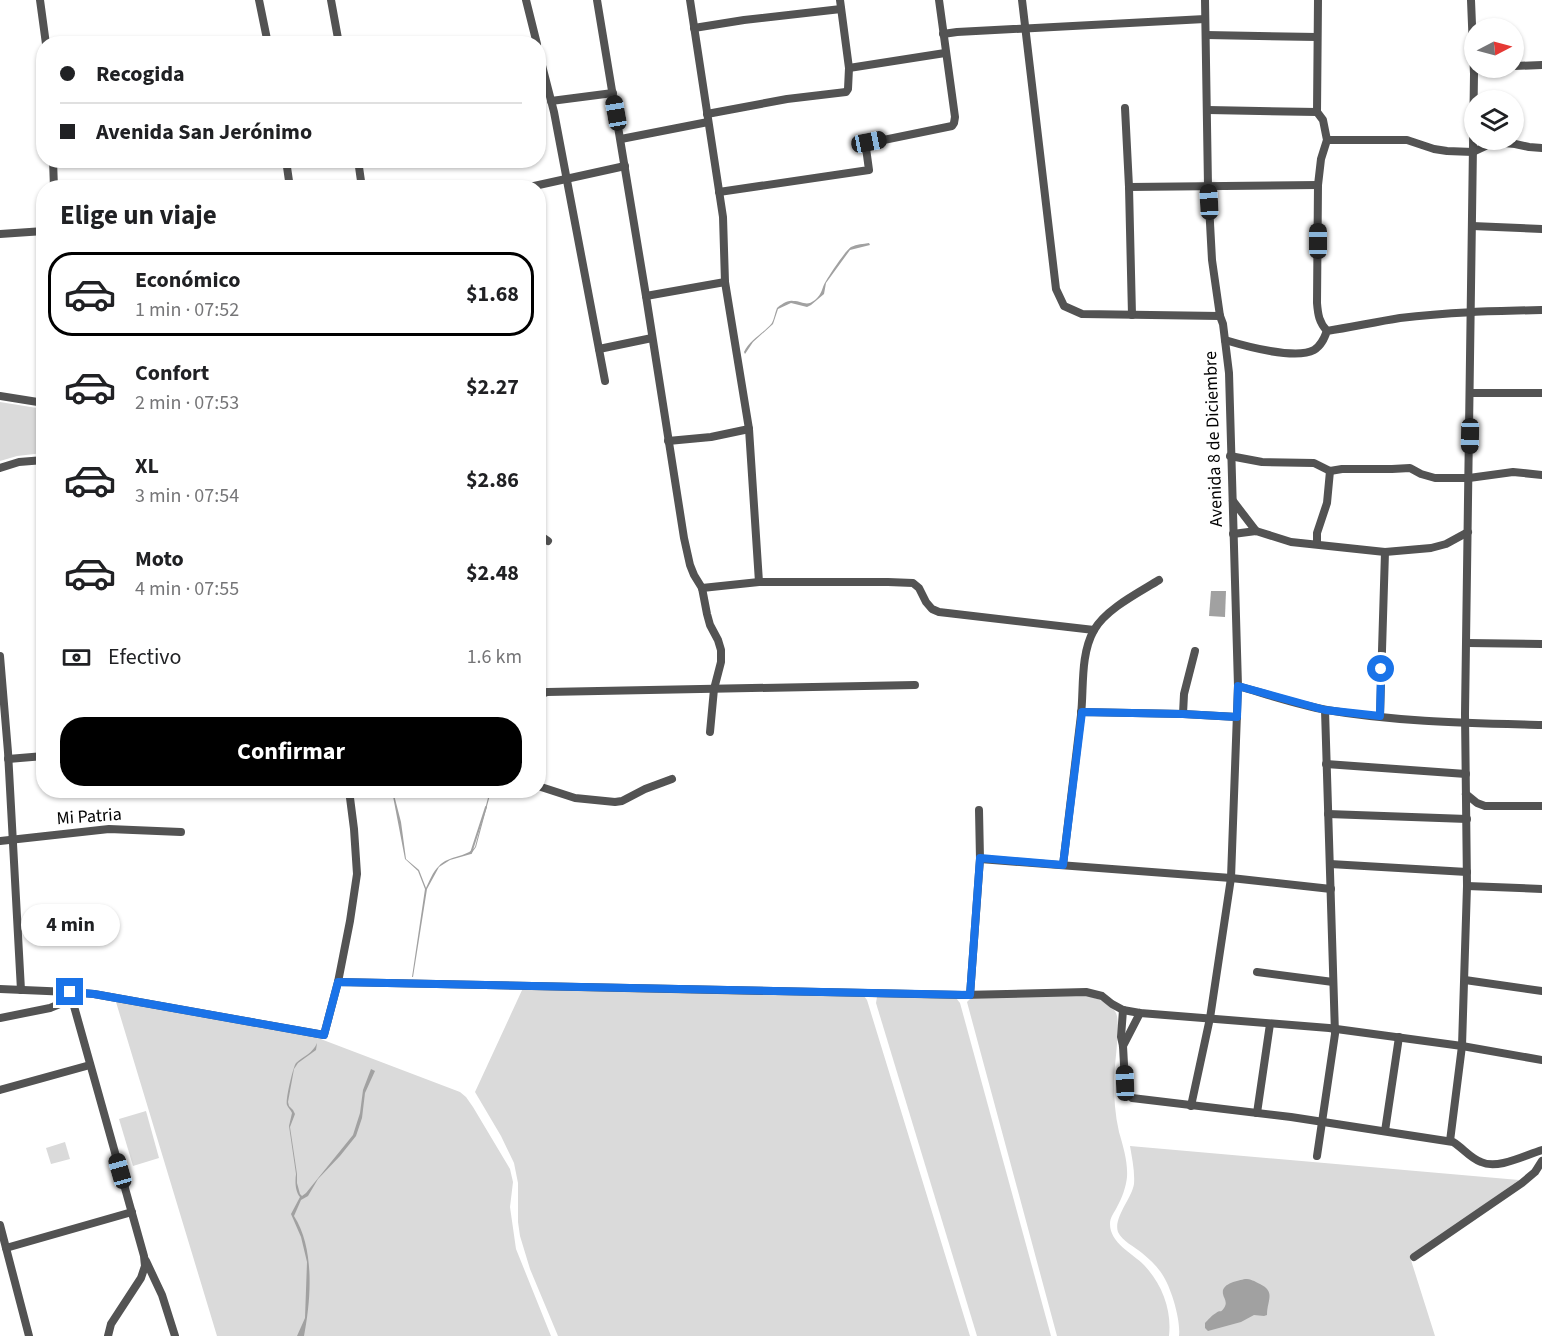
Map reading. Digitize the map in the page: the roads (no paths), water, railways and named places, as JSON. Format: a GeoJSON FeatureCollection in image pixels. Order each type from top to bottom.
{"type":"FeatureCollection","features":[{"type":"Feature","properties":{"kind":"street"},"geometry":{"type":"LineString","coordinates":[[40,0],[45,36]]}},
{"type":"Feature","properties":{"kind":"street"},"geometry":{"type":"LineString","coordinates":[[259,0],[266,36]]}},
{"type":"Feature","properties":{"kind":"street"},"geometry":{"type":"LineString","coordinates":[[331,0],[338,36]]}},
{"type":"Feature","properties":{"kind":"street"},"geometry":{"type":"LineString","coordinates":[[526,0],[535,36]]}},
{"type":"Feature","properties":{"kind":"street"},"geometry":{"type":"LineString","coordinates":[[597,0],[680,519],[690,565],[702,588],[710,625],[721,650],[721,662],[714,688],[710,732]]}},
{"type":"Feature","properties":{"kind":"street"},"geometry":{"type":"LineString","coordinates":[[690,0],[723,217],[725,282],[749,429],[759,582]]}},
{"type":"Feature","properties":{"kind":"street"},"geometry":{"type":"LineString","coordinates":[[719,192],[869,170],[866,148],[869,142],[952,126],[955,117],[939,0]]}},
{"type":"Feature","properties":{"kind":"street"},"geometry":{"type":"LineString","coordinates":[[1022,0],[1056,289],[1064,306],[1082,314],[1220,316]]}},
{"type":"Feature","properties":{"kind":"street","name":"Avenida 8 de Diciembre"},"geometry":{"type":"LineString","coordinates":[[1191,1106],[1210,1018],[1231,878],[1238,686],[1229,373],[1212,260],[1208,186],[1205,0]]}},
{"type":"Feature","properties":{"kind":"street"},"geometry":{"type":"LineString","coordinates":[[1318,0],[1317,112],[1323,120],[1327,140],[1321,159],[1318,185],[1317,303],[1318,318],[1327,332]]}},
{"type":"Feature","properties":{"kind":"street"},"geometry":{"type":"LineString","coordinates":[[1471,0],[1472,18]]}},
{"type":"Feature","properties":{"kind":"street"},"geometry":{"type":"LineString","coordinates":[[621,139],[787,99],[846,92],[848,89],[849,68],[841,4],[694,28]]}},
{"type":"Feature","properties":{"kind":"street"},"geometry":{"type":"LineString","coordinates":[[943,34],[1205,19]]}},
{"type":"Feature","properties":{"kind":"street"},"geometry":{"type":"LineString","coordinates":[[1206,35],[1317,37]]}},
{"type":"Feature","properties":{"kind":"street"},"geometry":{"type":"LineString","coordinates":[[849,68],[945,53]]}},
{"type":"Feature","properties":{"kind":"street"},"geometry":{"type":"LineString","coordinates":[[1524,66],[1542,65]]}},
{"type":"Feature","properties":{"kind":"street"},"geometry":{"type":"LineString","coordinates":[[1450,1141],[1462,1046],[1465,980],[1474,78]]}},
{"type":"Feature","properties":{"kind":"street"},"geometry":{"type":"LineString","coordinates":[[546,81],[605,381]]}},
{"type":"Feature","properties":{"kind":"street"},"geometry":{"type":"LineString","coordinates":[[551,101],[613,93]]}},
{"type":"Feature","properties":{"kind":"street"},"geometry":{"type":"LineString","coordinates":[[1125,108],[1132,315]]}},
{"type":"Feature","properties":{"kind":"street"},"geometry":{"type":"LineString","coordinates":[[1208,110],[1317,112]]}},
{"type":"Feature","properties":{"kind":"street"},"geometry":{"type":"LineString","coordinates":[[1327,140],[1407,140],[1434,149],[1473,152],[1504,143],[1542,148]]}},
{"type":"Feature","properties":{"kind":"street"},"geometry":{"type":"LineString","coordinates":[[546,184],[625,166]]}},
{"type":"Feature","properties":{"kind":"street"},"geometry":{"type":"LineString","coordinates":[[1129,187],[1318,185]]}},
{"type":"Feature","properties":{"kind":"street"},"geometry":{"type":"LineString","coordinates":[[1472,226],[1542,229]]}},
{"type":"Feature","properties":{"kind":"street"},"geometry":{"type":"LineString","coordinates":[[0,234],[36,232]]}},
{"type":"Feature","properties":{"kind":"street"},"geometry":{"type":"LineString","coordinates":[[646,296],[725,282]]}},
{"type":"Feature","properties":{"kind":"street"},"geometry":{"type":"LineString","coordinates":[[1327,332],[1398,319],[1471,311],[1542,310]]}},
{"type":"Feature","properties":{"kind":"street"},"geometry":{"type":"LineString","coordinates":[[1225,340],[1252,348],[1307,353],[1320,345],[1327,332]]}},
{"type":"Feature","properties":{"kind":"street"},"geometry":{"type":"LineString","coordinates":[[599,349],[652,338]]}},
{"type":"Feature","properties":{"kind":"street"},"geometry":{"type":"LineString","coordinates":[[1470,393],[1542,393]]}},
{"type":"Feature","properties":{"kind":"street"},"geometry":{"type":"LineString","coordinates":[[0,396],[36,402]]}},
{"type":"Feature","properties":{"kind":"street"},"geometry":{"type":"LineString","coordinates":[[668,441],[711,437],[749,429]]}},
{"type":"Feature","properties":{"kind":"street"},"geometry":{"type":"LineString","coordinates":[[1230,456],[1262,462],[1314,463],[1330,471],[1404,467],[1435,478],[1469,478],[1513,472],[1542,475]]}},
{"type":"Feature","properties":{"kind":"street"},"geometry":{"type":"LineString","coordinates":[[0,468],[19,462],[36,461]]}},
{"type":"Feature","properties":{"kind":"street"},"geometry":{"type":"LineString","coordinates":[[1317,543],[1317,533],[1327,503],[1330,471]]}},
{"type":"Feature","properties":{"kind":"street"},"geometry":{"type":"LineString","coordinates":[[1232,501],[1256,531]]}},
{"type":"Feature","properties":{"kind":"street"},"geometry":{"type":"LineString","coordinates":[[1233,534],[1256,531],[1291,542],[1386,552],[1431,548],[1446,544],[1468,532]]}},
{"type":"Feature","properties":{"kind":"street"},"geometry":{"type":"LineString","coordinates":[[1380,716],[1386,552]]}},
{"type":"Feature","properties":{"kind":"street"},"geometry":{"type":"LineString","coordinates":[[1063,865],[1082,712],[1085,660],[1094,630],[1114,610],[1158,580]]}},
{"type":"Feature","properties":{"kind":"street"},"geometry":{"type":"LineString","coordinates":[[702,588],[759,582],[913,583],[919,588],[932,609],[939,612],[1094,630]]}},
{"type":"Feature","properties":{"kind":"street"},"geometry":{"type":"LineString","coordinates":[[1467,643],[1542,644]]}},
{"type":"Feature","properties":{"kind":"street"},"geometry":{"type":"LineString","coordinates":[[1183,714],[1186,685],[1195,651]]}},
{"type":"Feature","properties":{"kind":"street"},"geometry":{"type":"LineString","coordinates":[[0,657],[21,990]]}},
{"type":"Feature","properties":{"kind":"street"},"geometry":{"type":"LineString","coordinates":[[546,692],[915,685]]}},
{"type":"Feature","properties":{"kind":"street"},"geometry":{"type":"LineString","coordinates":[[1238,686],[1325,710],[1466,723],[1542,725]]}},
{"type":"Feature","properties":{"kind":"street"},"geometry":{"type":"LineString","coordinates":[[1317,1156],[1335,1029],[1325,710]]}},
{"type":"Feature","properties":{"kind":"street"},"geometry":{"type":"LineString","coordinates":[[1082,712],[1237,717]]}},
{"type":"Feature","properties":{"kind":"street"},"geometry":{"type":"LineString","coordinates":[[8,759],[36,757]]}},
{"type":"Feature","properties":{"kind":"street"},"geometry":{"type":"LineString","coordinates":[[1326,764],[1466,774]]}},
{"type":"Feature","properties":{"kind":"street"},"geometry":{"type":"LineString","coordinates":[[546,789],[576,798],[622,801],[672,779]]}},
{"type":"Feature","properties":{"kind":"street"},"geometry":{"type":"LineString","coordinates":[[1466,794],[1485,806],[1542,806]]}},
{"type":"Feature","properties":{"kind":"street"},"geometry":{"type":"LineString","coordinates":[[0,989],[112,997],[324,1035],[338,982],[357,874],[350,798]]}},
{"type":"Feature","properties":{"kind":"street"},"geometry":{"type":"LineString","coordinates":[[970,995],[980,858],[979,810]]}},
{"type":"Feature","properties":{"kind":"street"},"geometry":{"type":"LineString","coordinates":[[1328,814],[1467,819]]}},
{"type":"Feature","properties":{"kind":"street","name":"Mi Patria"},"geometry":{"type":"LineString","coordinates":[[0,841],[109,829],[181,832]]}},
{"type":"Feature","properties":{"kind":"street"},"geometry":{"type":"LineString","coordinates":[[980,858],[1231,878],[1331,889]]}},
{"type":"Feature","properties":{"kind":"street"},"geometry":{"type":"LineString","coordinates":[[1330,864],[1467,872]]}},
{"type":"Feature","properties":{"kind":"street"},"geometry":{"type":"LineString","coordinates":[[1467,886],[1542,889]]}},
{"type":"Feature","properties":{"kind":"street"},"geometry":{"type":"LineString","coordinates":[[1257,972],[1333,982]]}},
{"type":"Feature","properties":{"kind":"street"},"geometry":{"type":"LineString","coordinates":[[1465,980],[1542,991]]}},
{"type":"Feature","properties":{"kind":"street"},"geometry":{"type":"LineString","coordinates":[[338,982],[970,995],[1086,992],[1102,996],[1123,1010],[1140,1013],[1335,1029],[1462,1046],[1542,1060]]}},
{"type":"Feature","properties":{"kind":"street"},"geometry":{"type":"LineString","coordinates":[[0,1018],[50,1008],[71,995]]}},
{"type":"Feature","properties":{"kind":"street"},"geometry":{"type":"LineString","coordinates":[[71,995],[144,1256],[162,1295],[175,1336]]}},
{"type":"Feature","properties":{"kind":"street"},"geometry":{"type":"LineString","coordinates":[[1123,1010],[1121,1028],[1125,1083],[1132,1098],[1257,1113],[1450,1141],[1488,1165],[1497,1165],[1542,1150]]}},
{"type":"Feature","properties":{"kind":"street"},"geometry":{"type":"LineString","coordinates":[[1123,1046],[1140,1013]]}},
{"type":"Feature","properties":{"kind":"street"},"geometry":{"type":"LineString","coordinates":[[1257,1113],[1270,1024]]}},
{"type":"Feature","properties":{"kind":"street"},"geometry":{"type":"LineString","coordinates":[[1385,1131],[1399,1037]]}},
{"type":"Feature","properties":{"kind":"street"},"geometry":{"type":"LineString","coordinates":[[0,1090],[90,1065]]}},
{"type":"Feature","properties":{"kind":"street"},"geometry":{"type":"LineString","coordinates":[[1414,1257],[1538,1173],[1542,1161]]}},
{"type":"Feature","properties":{"kind":"street"},"geometry":{"type":"LineString","coordinates":[[6,1248],[132,1212]]}},
{"type":"Feature","properties":{"kind":"street"},"geometry":{"type":"LineString","coordinates":[[0,1225],[29,1336]]}},
{"type":"Feature","properties":{"kind":"street"},"geometry":{"type":"LineString","coordinates":[[108,1336],[111,1324],[141,1278],[145,1266],[144,1256]]}},
{"type":"Feature","properties":{"kind":"waterway"},"geometry":{"type":"LineString","coordinates":[[471,853],[486,807]]}}]}
